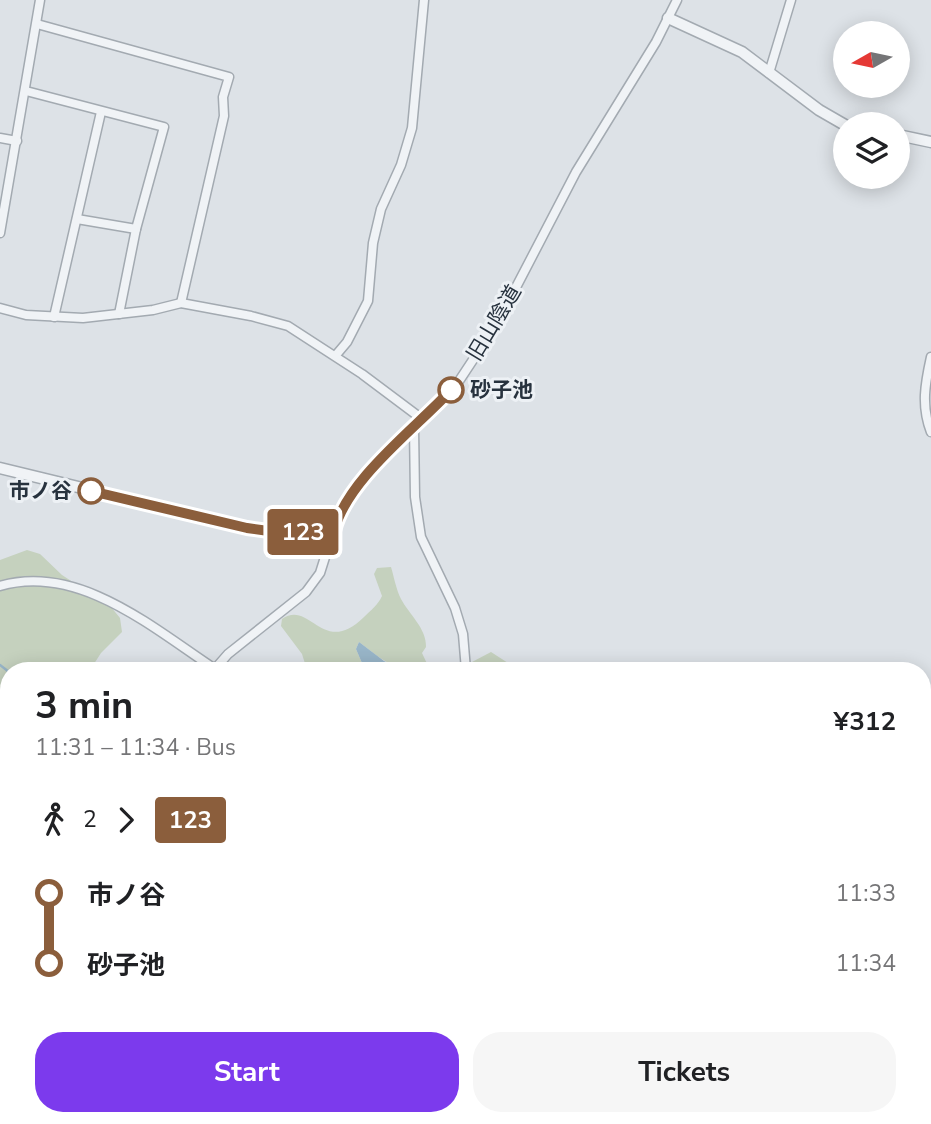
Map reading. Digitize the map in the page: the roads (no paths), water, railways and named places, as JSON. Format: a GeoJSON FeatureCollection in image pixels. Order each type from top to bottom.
{"type":"FeatureCollection","features":[{"type":"Feature","properties":{"kind":"street"},"geometry":{"type":"LineString","coordinates":[[0,233],[40,0]]}},
{"type":"Feature","properties":{"kind":"street"},"geometry":{"type":"LineString","coordinates":[[336,355],[347,342],[368,301],[373,243],[382,209],[401,165],[412,128],[424,0]]}},
{"type":"Feature","properties":{"kind":"street","name":"旧山陰道"},"geometry":{"type":"LineString","coordinates":[[221,662],[306,592],[320,573],[338,516],[353,493],[385,455],[459,381],[498,321],[576,172],[656,43],[677,0]]}},
{"type":"Feature","properties":{"kind":"street"},"geometry":{"type":"LineString","coordinates":[[769,73],[791,0]]}},
{"type":"Feature","properties":{"kind":"street"},"geometry":{"type":"LineString","coordinates":[[668,18],[742,52],[833,118]]}},
{"type":"Feature","properties":{"kind":"street"},"geometry":{"type":"LineString","coordinates":[[37,24],[229,76],[223,97],[224,116],[181,303]]}},
{"type":"Feature","properties":{"kind":"street"},"geometry":{"type":"LineString","coordinates":[[26,91],[164,127],[136,229],[119,314]]}},
{"type":"Feature","properties":{"kind":"street"},"geometry":{"type":"LineString","coordinates":[[54,317],[101,111]]}},
{"type":"Feature","properties":{"kind":"street"},"geometry":{"type":"LineString","coordinates":[[0,138],[17,141]]}},
{"type":"Feature","properties":{"kind":"street"},"geometry":{"type":"LineString","coordinates":[[910,138],[931,142]]}},
{"type":"Feature","properties":{"kind":"street"},"geometry":{"type":"LineString","coordinates":[[77,219],[136,229]]}},
{"type":"Feature","properties":{"kind":"street"},"geometry":{"type":"LineString","coordinates":[[0,307],[26,315],[83,318],[153,310],[181,303],[251,316],[288,326],[336,355],[422,419]]}},
{"type":"Feature","properties":{"kind":"street"},"geometry":{"type":"LineString","coordinates":[[931,357],[923,402],[931,432]]}},
{"type":"Feature","properties":{"kind":"street"},"geometry":{"type":"LineString","coordinates":[[414,427],[415,497],[421,537],[455,608],[463,634],[465,662]]}},
{"type":"Feature","properties":{"kind":"street"},"geometry":{"type":"LineString","coordinates":[[0,468],[247,528],[276,532],[334,531]]}},
{"type":"Feature","properties":{"kind":"street"},"geometry":{"type":"LineString","coordinates":[[0,586],[35,581],[87,592],[119,606],[202,662]]}},
{"type":"Feature","properties":{"kind":"water"},"geometry":{"type":"Polygon","coordinates":[[[359,642],[386,662],[362,662],[356,649],[359,642]]]}},
{"type":"Feature","properties":{"kind":"place","name":"砂子池"},"geometry":{"type":"Point","coordinates":[451,390]}},
{"type":"Feature","properties":{"kind":"place","name":"市ノ谷"},"geometry":{"type":"Point","coordinates":[91,491]}}]}
